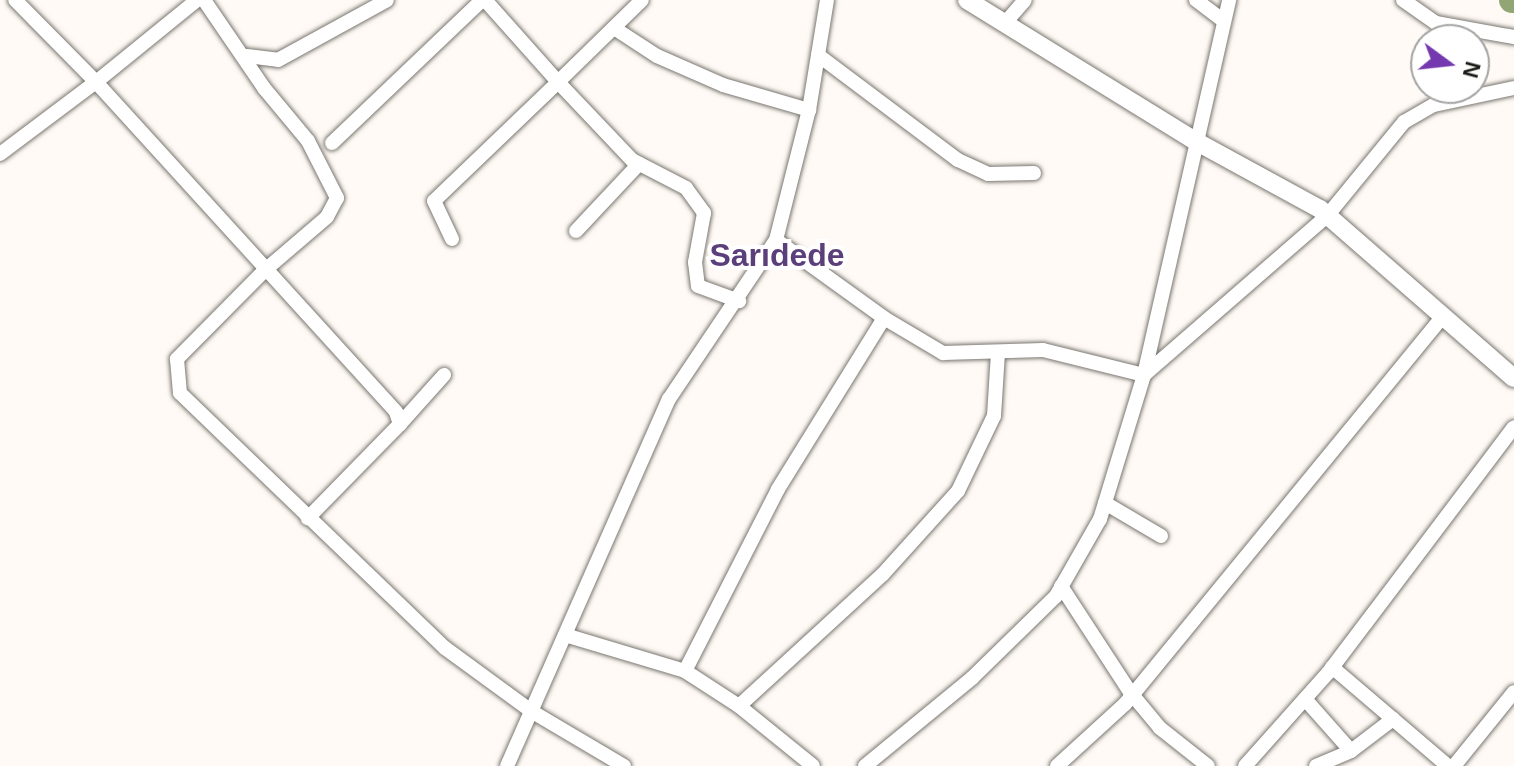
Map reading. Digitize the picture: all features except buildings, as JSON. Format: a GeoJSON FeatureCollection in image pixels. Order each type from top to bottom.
{"type":"FeatureCollection","features":[{"type":"Feature","properties":{"kind":"main road"},"geometry":{"type":"LineString","coordinates":[[967,0],[1197,142],[1327,216],[1514,378]]}},
{"type":"Feature","properties":{"kind":"street"},"geometry":{"type":"LineString","coordinates":[[15,0],[96,82],[264,271],[365,373],[400,424]]}},
{"type":"Feature","properties":{"kind":"street"},"geometry":{"type":"LineString","coordinates":[[0,154],[197,0]]}},
{"type":"Feature","properties":{"kind":"street"},"geometry":{"type":"LineString","coordinates":[[204,0],[247,56],[264,88],[308,141],[337,198],[327,217],[264,271],[177,359],[176,380],[180,393],[445,648],[531,711],[624,766]]}},
{"type":"Feature","properties":{"kind":"street"},"geometry":{"type":"LineString","coordinates":[[247,56],[278,60],[387,0]]}},
{"type":"Feature","properties":{"kind":"street"},"geometry":{"type":"LineString","coordinates":[[332,143],[484,0],[558,82],[639,164],[686,188],[704,213],[695,262],[698,286],[739,301]]}},
{"type":"Feature","properties":{"kind":"street"},"geometry":{"type":"LineString","coordinates":[[452,239],[434,201],[642,0]]}},
{"type":"Feature","properties":{"kind":"street"},"geometry":{"type":"LineString","coordinates":[[507,766],[669,399],[739,301],[776,240],[809,110],[827,0]]}},
{"type":"Feature","properties":{"kind":"street"},"geometry":{"type":"LineString","coordinates":[[1005,23],[1025,0]]}},
{"type":"Feature","properties":{"kind":"street"},"geometry":{"type":"LineString","coordinates":[[1196,0],[1224,21]]}},
{"type":"Feature","properties":{"kind":"street"},"geometry":{"type":"LineString","coordinates":[[865,766],[972,678],[1061,586],[1105,503],[1144,375],[1229,0]]}},
{"type":"Feature","properties":{"kind":"street"},"geometry":{"type":"LineString","coordinates":[[1403,0],[1436,23],[1514,37]]}},
{"type":"Feature","properties":{"kind":"street"},"geometry":{"type":"LineString","coordinates":[[614,28],[657,56],[723,85],[809,110]]}},
{"type":"Feature","properties":{"kind":"street"},"geometry":{"type":"LineString","coordinates":[[818,55],[958,160],[988,174],[1034,173]]}},
{"type":"Feature","properties":{"kind":"street"},"geometry":{"type":"LineString","coordinates":[[1144,375],[1327,216],[1404,122],[1434,105],[1514,88]]}},
{"type":"Feature","properties":{"kind":"street"},"geometry":{"type":"LineString","coordinates":[[576,231],[639,164]]}},
{"type":"Feature","properties":{"kind":"street"},"geometry":{"type":"LineString","coordinates":[[776,240],[884,318],[943,353],[1043,350],[1144,375]]}},
{"type":"Feature","properties":{"kind":"street"},"geometry":{"type":"LineString","coordinates":[[1057,766],[1125,704],[1130,692],[1444,315]]}},
{"type":"Feature","properties":{"kind":"street"},"geometry":{"type":"LineString","coordinates":[[685,671],[778,489],[884,318]]}},
{"type":"Feature","properties":{"kind":"street"},"geometry":{"type":"LineString","coordinates":[[739,706],[883,574],[958,491],[994,416],[998,353]]}},
{"type":"Feature","properties":{"kind":"street"},"geometry":{"type":"LineString","coordinates":[[308,518],[444,375]]}},
{"type":"Feature","properties":{"kind":"street"},"geometry":{"type":"LineString","coordinates":[[1245,766],[1332,667],[1514,427]]}},
{"type":"Feature","properties":{"kind":"street"},"geometry":{"type":"LineString","coordinates":[[1105,503],[1161,536]]}},
{"type":"Feature","properties":{"kind":"street"},"geometry":{"type":"LineString","coordinates":[[1061,586],[1130,692],[1160,728],[1208,766]]}},
{"type":"Feature","properties":{"kind":"street"},"geometry":{"type":"LineString","coordinates":[[565,635],[685,671],[739,706],[813,766]]}},
{"type":"Feature","properties":{"kind":"street"},"geometry":{"type":"LineString","coordinates":[[1332,667],[1451,766],[1514,692]]}},
{"type":"Feature","properties":{"kind":"street"},"geometry":{"type":"LineString","coordinates":[[1305,699],[1351,751]]}},
{"type":"Feature","properties":{"kind":"street"},"geometry":{"type":"LineString","coordinates":[[1316,766],[1351,751],[1393,719]]}},
{"type":"Feature","properties":{"kind":"district","name":"Sarıdede"},"geometry":{"type":"Point","coordinates":[777,255]}}]}
